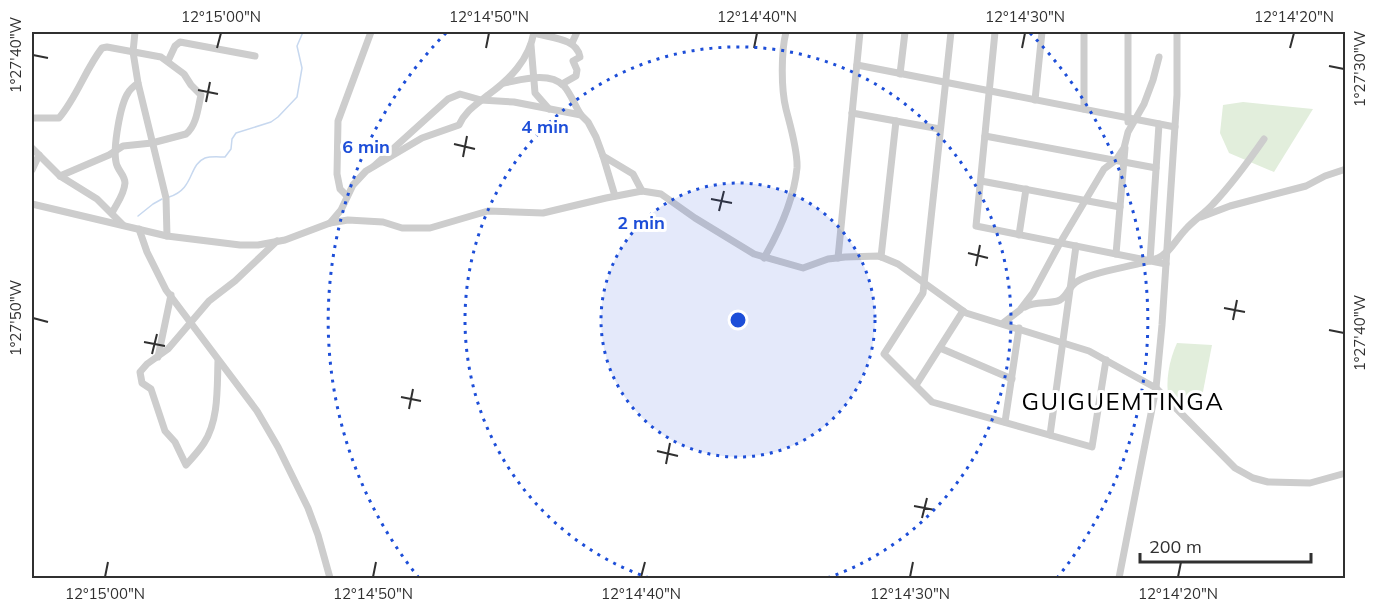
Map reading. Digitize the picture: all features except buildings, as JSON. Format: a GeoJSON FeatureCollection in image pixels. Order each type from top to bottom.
{"type":"FeatureCollection","features":[{"type":"Feature","properties":{"kind":"street"},"geometry":{"type":"LineString","coordinates":[[135,32],[133,52],[138,83],[166,198],[167,236]]}},
{"type":"Feature","properties":{"kind":"street"},"geometry":{"type":"LineString","coordinates":[[347,196],[340,189],[337,174],[338,121],[371,32]]}},
{"type":"Feature","properties":{"kind":"street"},"geometry":{"type":"LineString","coordinates":[[330,223],[341,210],[361,175],[423,138],[459,125],[463,115],[504,83],[525,59],[534,32],[572,43],[580,54],[578,59],[573,61],[578,72],[572,79],[562,84]]}},
{"type":"Feature","properties":{"kind":"street"},"geometry":{"type":"LineString","coordinates":[[572,43],[577,32]]}},
{"type":"Feature","properties":{"kind":"street"},"geometry":{"type":"LineString","coordinates":[[764,258],[791,199],[797,168],[791,127],[783,98],[786,32]]}},
{"type":"Feature","properties":{"kind":"street"},"geometry":{"type":"LineString","coordinates":[[838,258],[860,32]]}},
{"type":"Feature","properties":{"kind":"street"},"geometry":{"type":"LineString","coordinates":[[900,74],[905,32]]}},
{"type":"Feature","properties":{"kind":"street"},"geometry":{"type":"LineString","coordinates":[[951,32],[923,293],[884,354],[932,402],[1092,447],[1106,360]]}},
{"type":"Feature","properties":{"kind":"street"},"geometry":{"type":"LineString","coordinates":[[995,32],[976,226],[1166,264]]}},
{"type":"Feature","properties":{"kind":"street"},"geometry":{"type":"LineString","coordinates":[[1035,100],[1042,32]]}},
{"type":"Feature","properties":{"kind":"street"},"geometry":{"type":"LineString","coordinates":[[1083,32],[1084,109]]}},
{"type":"Feature","properties":{"kind":"street"},"geometry":{"type":"LineString","coordinates":[[1128,32],[1132,118]]}},
{"type":"Feature","properties":{"kind":"street"},"geometry":{"type":"LineString","coordinates":[[1119,579],[1156,388],[1166,294],[1175,127],[1177,32]]}},
{"type":"Feature","properties":{"kind":"street"},"geometry":{"type":"LineString","coordinates":[[168,61],[175,46],[180,42],[255,56]]}},
{"type":"Feature","properties":{"kind":"street"},"geometry":{"type":"LineString","coordinates":[[531,43],[535,93],[549,109]]}},
{"type":"Feature","properties":{"kind":"street"},"geometry":{"type":"LineString","coordinates":[[32,118],[59,118],[69,108],[90,64],[102,48],[156,55],[168,61],[184,75],[201,95],[191,130],[186,134],[152,143],[123,146],[60,176]]}},
{"type":"Feature","properties":{"kind":"street"},"geometry":{"type":"LineString","coordinates":[[1116,254],[1120,207],[1120,161],[1132,118],[1153,80],[1159,57]]}},
{"type":"Feature","properties":{"kind":"street"},"geometry":{"type":"LineString","coordinates":[[857,65],[1175,127]]}},
{"type":"Feature","properties":{"kind":"street"},"geometry":{"type":"LineString","coordinates":[[504,83],[533,78],[551,79],[562,84],[596,136],[615,196]]}},
{"type":"Feature","properties":{"kind":"street"},"geometry":{"type":"LineString","coordinates":[[112,213],[125,183],[116,166],[114,152],[125,99],[128,92],[138,83]]}},
{"type":"Feature","properties":{"kind":"street"},"geometry":{"type":"LineString","coordinates":[[374,166],[448,99],[460,94],[481,100],[514,102],[581,115]]}},
{"type":"Feature","properties":{"kind":"street"},"geometry":{"type":"LineString","coordinates":[[852,113],[940,129]]}},
{"type":"Feature","properties":{"kind":"street"},"geometry":{"type":"LineString","coordinates":[[882,257],[896,121]]}},
{"type":"Feature","properties":{"kind":"street"},"geometry":{"type":"LineString","coordinates":[[1149,261],[1159,124]]}},
{"type":"Feature","properties":{"kind":"street"},"geometry":{"type":"LineString","coordinates":[[985,136],[1156,168]]}},
{"type":"Feature","properties":{"kind":"street"},"geometry":{"type":"LineString","coordinates":[[1003,323],[1032,303],[1059,300],[1070,291],[1074,283],[1088,276],[1149,261],[1167,252],[1187,227],[1234,181],[1264,139]]}},
{"type":"Feature","properties":{"kind":"street"},"geometry":{"type":"LineString","coordinates":[[32,148],[47,165],[94,197],[123,225]]}},
{"type":"Feature","properties":{"kind":"street"},"geometry":{"type":"LineString","coordinates":[[32,170],[39,155]]}},
{"type":"Feature","properties":{"kind":"street"},"geometry":{"type":"LineString","coordinates":[[603,156],[633,174],[642,191]]}},
{"type":"Feature","properties":{"kind":"street"},"geometry":{"type":"LineString","coordinates":[[1020,310],[1034,293],[1060,243],[1104,169],[1120,161]]}},
{"type":"Feature","properties":{"kind":"street"},"geometry":{"type":"LineString","coordinates":[[1196,219],[1230,206],[1297,189],[1346,168]]}},
{"type":"Feature","properties":{"kind":"street"},"geometry":{"type":"LineString","coordinates":[[981,181],[1120,207]]}},
{"type":"Feature","properties":{"kind":"street"},"geometry":{"type":"LineString","coordinates":[[1019,235],[1026,189]]}},
{"type":"Feature","properties":{"kind":"street"},"geometry":{"type":"LineString","coordinates":[[32,204],[167,236],[240,245],[277,242],[330,223],[358,220],[383,222],[402,228],[430,228],[488,211],[543,213],[642,191],[666,196],[726,239],[764,258],[803,267],[838,258],[882,257],[898,264],[963,311],[1089,351],[1156,388],[1235,468],[1253,478],[1268,482],[1310,483],[1346,473]]}},
{"type":"Feature","properties":{"kind":"street"},"geometry":{"type":"LineString","coordinates":[[139,229],[162,284],[258,413],[294,478],[318,535],[330,579]]}},
{"type":"Feature","properties":{"kind":"street"},"geometry":{"type":"LineString","coordinates":[[218,361],[217,395],[210,431],[204,445],[186,465],[175,442],[165,431],[151,389],[142,383],[140,372],[147,364],[168,350],[208,301],[235,281],[277,242]]}},
{"type":"Feature","properties":{"kind":"street"},"geometry":{"type":"LineString","coordinates":[[1050,435],[1076,246]]}},
{"type":"Feature","properties":{"kind":"street"},"geometry":{"type":"LineString","coordinates":[[158,357],[171,295]]}},
{"type":"Feature","properties":{"kind":"street"},"geometry":{"type":"LineString","coordinates":[[916,385],[963,311]]}},
{"type":"Feature","properties":{"kind":"street"},"geometry":{"type":"LineString","coordinates":[[1005,423],[1019,328]]}},
{"type":"Feature","properties":{"kind":"street"},"geometry":{"type":"LineString","coordinates":[[940,348],[1011,379]]}},
{"type":"Feature","properties":{"kind":"green space"},"geometry":{"type":"Polygon","coordinates":[[[1243,102],[1313,109],[1274,172],[1229,153],[1220,133],[1223,105],[1243,102]]]}},
{"type":"Feature","properties":{"kind":"green space"},"geometry":{"type":"Polygon","coordinates":[[[1177,343],[1212,345],[1201,402],[1169,401],[1167,386],[1169,371],[1177,343]]]}},
{"type":"Feature","properties":{"kind":"waterway"},"geometry":{"type":"LineString","coordinates":[[169,197],[183,189],[200,161],[207,157],[225,157],[231,149],[232,139],[236,133],[271,122],[297,97],[302,68],[297,46],[303,32]]}},
{"type":"Feature","properties":{"kind":"waterway"},"geometry":{"type":"LineString","coordinates":[[138,216],[162,199]]}},
{"type":"Feature","properties":{"kind":"district","name":"GUIGUEMTINGA"},"geometry":{"type":"Point","coordinates":[1123,401]}}]}
